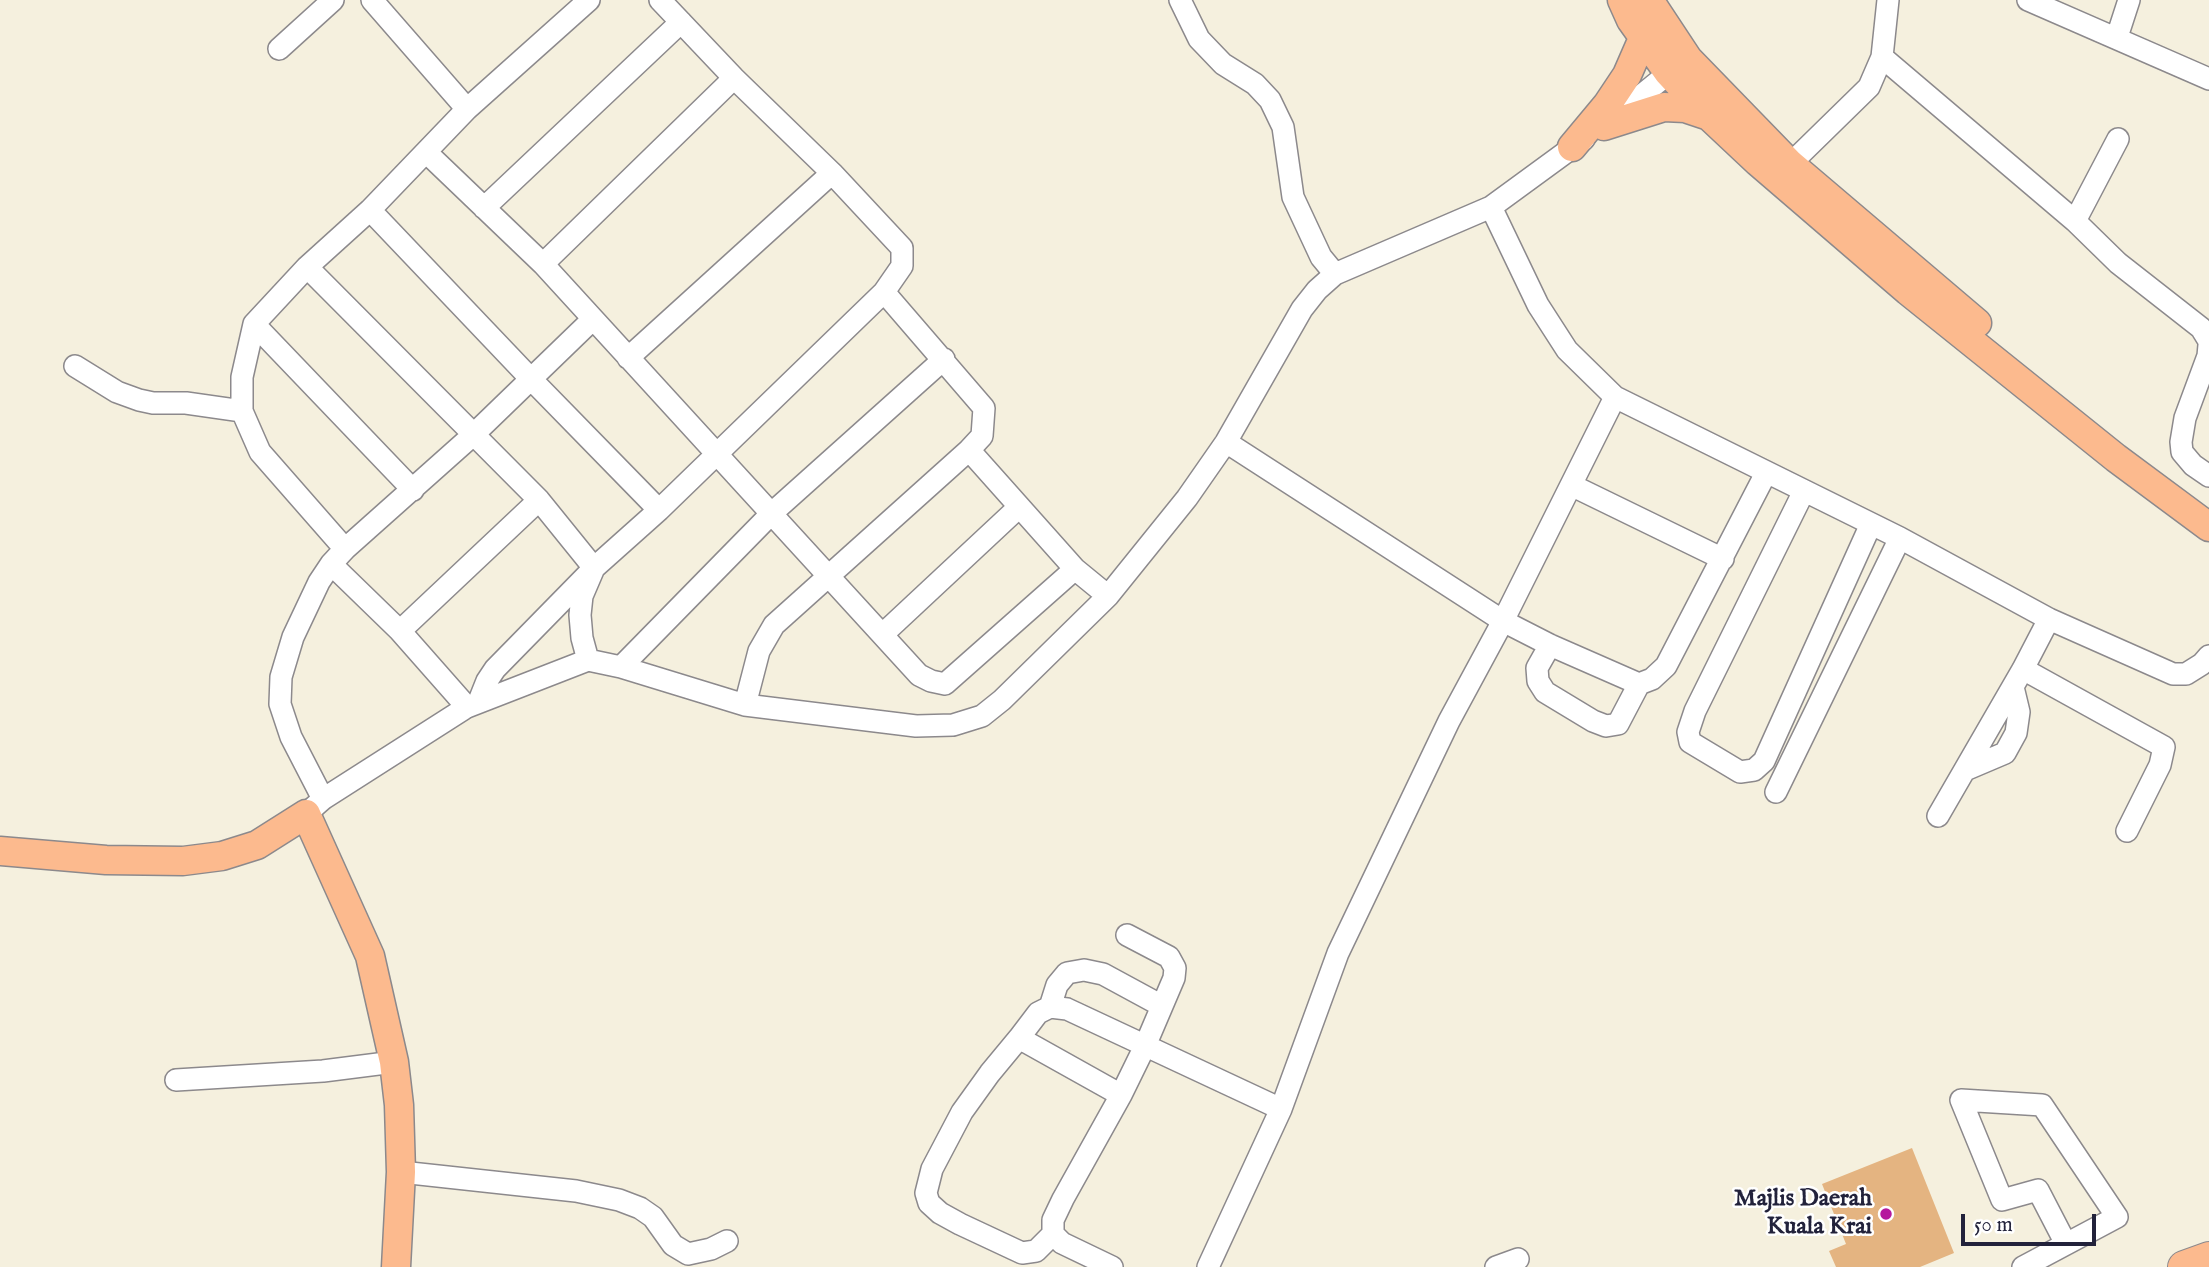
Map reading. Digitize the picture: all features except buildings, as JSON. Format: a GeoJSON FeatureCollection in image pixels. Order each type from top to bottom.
{"type":"FeatureCollection","features":[{"type":"Feature","properties":{"kind":"highway"},"geometry":{"type":"LineString","coordinates":[[2184,1267],[2209,1258]]}},
{"type":"Feature","properties":{"kind":"main road"},"geometry":{"type":"LineString","coordinates":[[1622,0],[1630,20],[1644,36],[1908,291],[2116,458],[2209,527]]}},
{"type":"Feature","properties":{"kind":"main road"},"geometry":{"type":"LineString","coordinates":[[1649,0],[1678,66],[1709,117]]}},
{"type":"Feature","properties":{"kind":"main road"},"geometry":{"type":"LineString","coordinates":[[1572,147],[1608,105],[1627,75],[1644,36]]}},
{"type":"Feature","properties":{"kind":"main road"},"geometry":{"type":"LineString","coordinates":[[1604,126],[1664,107],[1685,108],[1709,117],[1783,171],[2099,428],[2209,506]]}},
{"type":"Feature","properties":{"kind":"main road"},"geometry":{"type":"LineString","coordinates":[[0,851],[106,860],[183,861],[222,856],[257,845],[314,807],[370,956],[394,1062],[399,1105],[401,1172],[396,1267]]}},
{"type":"Feature","properties":{"kind":"street"},"geometry":{"type":"LineString","coordinates":[[279,49],[333,0]]}},
{"type":"Feature","properties":{"kind":"street"},"geometry":{"type":"LineString","coordinates":[[372,0],[467,109]]}},
{"type":"Feature","properties":{"kind":"street"},"geometry":{"type":"LineString","coordinates":[[473,704],[400,631],[338,556],[260,452],[242,411],[242,377],[254,324],[307,267],[370,209],[467,109],[589,0]]}},
{"type":"Feature","properties":{"kind":"street"},"geometry":{"type":"LineString","coordinates":[[473,704],[495,669],[594,568],[659,510],[884,292],[902,266],[902,248],[832,173],[734,78],[660,0]]}},
{"type":"Feature","properties":{"kind":"street"},"geometry":{"type":"LineString","coordinates":[[1180,0],[1199,39],[1223,64],[1255,85],[1270,100],[1283,127],[1293,197],[1321,257],[1335,274]]}},
{"type":"Feature","properties":{"kind":"street"},"geometry":{"type":"LineString","coordinates":[[1783,171],[1869,88],[1882,57],[1888,0]]}},
{"type":"Feature","properties":{"kind":"street"},"geometry":{"type":"LineString","coordinates":[[2028,0],[2209,79]]}},
{"type":"Feature","properties":{"kind":"street"},"geometry":{"type":"LineString","coordinates":[[2117,37],[2129,0]]}},
{"type":"Feature","properties":{"kind":"street"},"geometry":{"type":"LineString","coordinates":[[484,208],[681,22]]}},
{"type":"Feature","properties":{"kind":"street"},"geometry":{"type":"LineString","coordinates":[[1882,57],[2075,221],[2118,263],[2201,328],[2209,343],[2208,356],[2185,418],[2181,442],[2182,452],[2193,465],[2209,476]]}},
{"type":"Feature","properties":{"kind":"street"},"geometry":{"type":"LineString","coordinates":[[593,319],[473,435],[338,556],[319,582],[293,637],[281,677],[280,704],[314,807],[473,704],[588,660],[621,667],[745,705],[916,726],[953,725],[982,716],[1002,700],[1108,596],[1187,498],[1226,442],[1302,309],[1317,290],[1335,274],[1492,207],[1604,126],[1678,66]]}},
{"type":"Feature","properties":{"kind":"street"},"geometry":{"type":"LineString","coordinates":[[543,264],[734,78]]}},
{"type":"Feature","properties":{"kind":"street"},"geometry":{"type":"LineString","coordinates":[[2075,221],[2118,139]]}},
{"type":"Feature","properties":{"kind":"street"},"geometry":{"type":"LineString","coordinates":[[426,152],[543,264],[919,675],[945,684],[1075,569]]}},
{"type":"Feature","properties":{"kind":"street"},"geometry":{"type":"LineString","coordinates":[[628,358],[832,173]]}},
{"type":"Feature","properties":{"kind":"street"},"geometry":{"type":"LineString","coordinates":[[1492,207],[1538,305],[1567,350],[1615,397],[1900,538],[2049,619],[2173,674],[2186,674],[2209,656]]}},
{"type":"Feature","properties":{"kind":"street"},"geometry":{"type":"LineString","coordinates":[[370,209],[659,510]]}},
{"type":"Feature","properties":{"kind":"street"},"geometry":{"type":"LineString","coordinates":[[307,267],[539,500],[594,568]]}},
{"type":"Feature","properties":{"kind":"street"},"geometry":{"type":"LineString","coordinates":[[745,705],[759,650],[774,625],[982,436],[984,408],[884,292]]}},
{"type":"Feature","properties":{"kind":"street"},"geometry":{"type":"LineString","coordinates":[[254,324],[413,490]]}},
{"type":"Feature","properties":{"kind":"street"},"geometry":{"type":"LineString","coordinates":[[621,667],[772,513],[944,359]]}},
{"type":"Feature","properties":{"kind":"street"},"geometry":{"type":"LineString","coordinates":[[75,366],[117,392],[139,400],[242,411]]}},
{"type":"Feature","properties":{"kind":"street"},"geometry":{"type":"LineString","coordinates":[[1208,1267],[1281,1109],[1338,953],[1448,721],[1503,621],[1615,397]]}},
{"type":"Feature","properties":{"kind":"street"},"geometry":{"type":"LineString","coordinates":[[1226,442],[1503,621],[1639,684]]}},
{"type":"Feature","properties":{"kind":"street"},"geometry":{"type":"LineString","coordinates":[[969,450],[1075,569],[1108,596]]}},
{"type":"Feature","properties":{"kind":"street"},"geometry":{"type":"LineString","coordinates":[[1550,645],[1537,668],[1538,681],[1545,692],[1593,721],[1605,726],[1618,723],[1639,684],[1651,679],[1666,666],[1766,473]]}},
{"type":"Feature","properties":{"kind":"street"},"geometry":{"type":"LineString","coordinates":[[1572,485],[1723,559]]}},
{"type":"Feature","properties":{"kind":"street"},"geometry":{"type":"LineString","coordinates":[[1804,491],[1695,711],[1688,732],[1690,742],[1740,772],[1754,770],[1764,761],[1871,524]]}},
{"type":"Feature","properties":{"kind":"street"},"geometry":{"type":"LineString","coordinates":[[400,631],[539,500]]}},
{"type":"Feature","properties":{"kind":"street"},"geometry":{"type":"LineString","coordinates":[[883,634],[1018,508]]}},
{"type":"Feature","properties":{"kind":"street"},"geometry":{"type":"LineString","coordinates":[[1776,792],[1900,538]]}},
{"type":"Feature","properties":{"kind":"street"},"geometry":{"type":"LineString","coordinates":[[588,660],[580,615],[582,596],[594,568]]}},
{"type":"Feature","properties":{"kind":"street"},"geometry":{"type":"LineString","coordinates":[[1938,816],[1965,770],[2005,753],[2016,733],[2019,712],[2018,678],[2049,619]]}},
{"type":"Feature","properties":{"kind":"street"},"geometry":{"type":"LineString","coordinates":[[2018,678],[2164,747],[2160,765],[2127,831]]}},
{"type":"Feature","properties":{"kind":"street"},"geometry":{"type":"LineString","coordinates":[[1127,935],[1169,957],[1175,968],[1174,978],[1145,1046],[1121,1094],[1053,1220],[1053,1234],[1036,1251],[1022,1253],[940,1213],[929,1203],[926,1193],[932,1169],[962,1112],[1038,1013],[1050,1007],[1067,1010],[1145,1046],[1281,1109]]}},
{"type":"Feature","properties":{"kind":"street"},"geometry":{"type":"LineString","coordinates":[[1050,1007],[1057,985],[1067,974],[1084,970],[1103,974],[1162,1006]]}},
{"type":"Feature","properties":{"kind":"street"},"geometry":{"type":"LineString","coordinates":[[1018,1038],[1121,1094]]}},
{"type":"Feature","properties":{"kind":"street"},"geometry":{"type":"LineString","coordinates":[[176,1080],[323,1071],[394,1062]]}},
{"type":"Feature","properties":{"kind":"street"},"geometry":{"type":"LineString","coordinates":[[2023,1267],[2117,1217],[2042,1105],[1961,1100],[2002,1200],[2038,1189],[2066,1244]]}},
{"type":"Feature","properties":{"kind":"street"},"geometry":{"type":"LineString","coordinates":[[401,1172],[576,1191],[619,1200],[640,1208],[653,1217],[673,1245],[688,1254],[711,1249],[727,1241]]}},
{"type":"Feature","properties":{"kind":"street"},"geometry":{"type":"LineString","coordinates":[[1053,1234],[1062,1243],[1112,1267]]}},
{"type":"Feature","properties":{"kind":"street"},"geometry":{"type":"LineString","coordinates":[[1496,1267],[1518,1259]]}},
{"type":"Feature","properties":{"kind":"place","name":"Majlis Daerah Kuala Krai"},"geometry":{"type":"Point","coordinates":[1886,1214]}}]}
